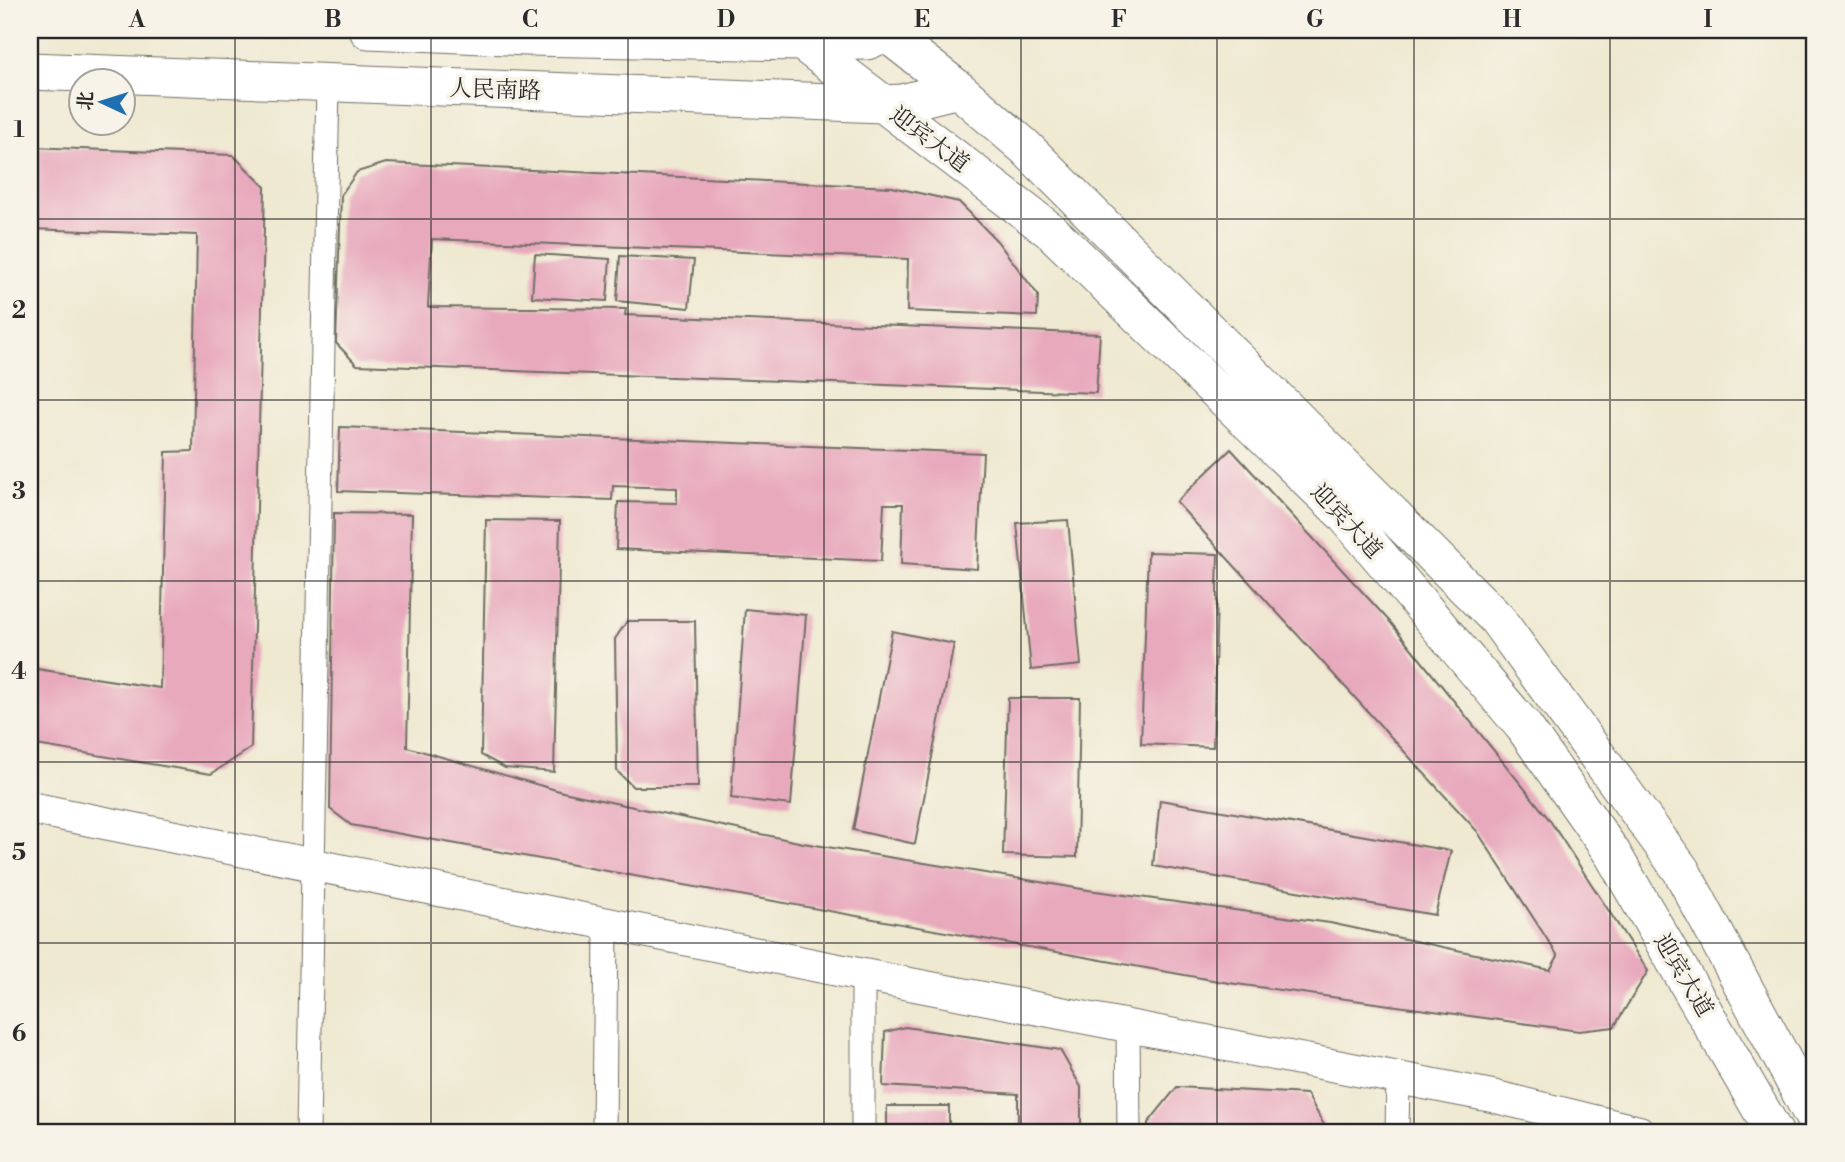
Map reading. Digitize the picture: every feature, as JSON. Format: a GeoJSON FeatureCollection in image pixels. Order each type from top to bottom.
{"type":"FeatureCollection","features":[{"type":"Feature","properties":{"kind":"main road"},"geometry":{"type":"LineString","coordinates":[[368,30],[794,36],[867,41],[884,32]]}},
{"type":"Feature","properties":{"kind":"main road","name":"迎宾大道"},"geometry":{"type":"LineString","coordinates":[[884,32],[958,89],[1025,147],[1497,619],[1681,870],[1815,1120]]}},
{"type":"Feature","properties":{"kind":"main road"},"geometry":{"type":"LineString","coordinates":[[466,88],[531,34]]}},
{"type":"Feature","properties":{"kind":"main road","name":"迎宾大道"},"geometry":{"type":"LineString","coordinates":[[794,36],[1052,232],[1344,514],[1524,727],[1597,832],[1717,1030],[1774,1132]]}},
{"type":"Feature","properties":{"kind":"main road","name":"人民南路"},"geometry":{"type":"LineString","coordinates":[[30,71],[882,104],[902,103],[958,89]]}},
{"type":"Feature","properties":{"kind":"street"},"geometry":{"type":"LineString","coordinates":[[308,1132],[328,83]]}},
{"type":"Feature","properties":{"kind":"street"},"geometry":{"type":"LineString","coordinates":[[30,808],[314,867],[1492,1096],[1639,1132]]}},
{"type":"Feature","properties":{"kind":"street"},"geometry":{"type":"LineString","coordinates":[[604,1132],[606,924]]}},
{"type":"Feature","properties":{"kind":"street"},"geometry":{"type":"LineString","coordinates":[[863,975],[863,1132]]}},
{"type":"Feature","properties":{"kind":"street"},"geometry":{"type":"LineString","coordinates":[[1128,1026],[1129,1132]]}},
{"type":"Feature","properties":{"kind":"street"},"geometry":{"type":"LineString","coordinates":[[1397,1132],[1398,1079]]}},
{"type":"Feature","properties":{"kind":"building"},"geometry":{"type":"Polygon","coordinates":[[[30,147],[233,155],[265,187],[251,748],[211,774],[30,744],[30,668],[160,688],[166,452],[193,451],[197,235],[30,229],[30,147]]]}},
{"type":"Feature","properties":{"kind":"building"},"geometry":{"type":"Polygon","coordinates":[[[386,163],[892,187],[959,202],[997,241],[1038,295],[1037,316],[907,311],[908,259],[432,239],[428,307],[626,309],[625,315],[1100,334],[1096,393],[357,365],[336,343],[341,195],[357,172],[386,163]]]}},
{"type":"Feature","properties":{"kind":"building"},"geometry":{"type":"Polygon","coordinates":[[[535,254],[610,259],[607,301],[532,297],[535,254]]]}},
{"type":"Feature","properties":{"kind":"building"},"geometry":{"type":"Polygon","coordinates":[[[620,256],[694,260],[689,308],[617,301],[620,256]]]}},
{"type":"Feature","properties":{"kind":"building"},"geometry":{"type":"Polygon","coordinates":[[[340,427],[983,453],[977,569],[901,564],[903,504],[884,504],[881,561],[616,549],[618,502],[677,503],[677,488],[613,486],[612,500],[338,491],[340,427]]]}},
{"type":"Feature","properties":{"kind":"building"},"geometry":{"type":"Polygon","coordinates":[[[1231,449],[1391,623],[1549,819],[1648,971],[1614,1027],[1579,1031],[1229,983],[351,825],[330,809],[334,513],[412,514],[407,747],[563,792],[803,843],[1088,890],[1330,923],[1550,970],[1558,956],[1477,831],[1176,502],[1231,449]]]}},
{"type":"Feature","properties":{"kind":"building"},"geometry":{"type":"Polygon","coordinates":[[[486,520],[560,521],[554,772],[505,768],[481,755],[486,520]]]}},
{"type":"Feature","properties":{"kind":"building"},"geometry":{"type":"Polygon","coordinates":[[[1068,520],[1081,665],[1031,670],[1017,523],[1068,520]]]}},
{"type":"Feature","properties":{"kind":"building"},"geometry":{"type":"Polygon","coordinates":[[[1148,552],[1218,554],[1213,747],[1141,744],[1148,552]]]}},
{"type":"Feature","properties":{"kind":"building"},"geometry":{"type":"Polygon","coordinates":[[[745,609],[806,615],[791,805],[731,798],[745,609]]]}},
{"type":"Feature","properties":{"kind":"building"},"geometry":{"type":"Polygon","coordinates":[[[627,621],[695,621],[698,787],[633,787],[617,771],[615,639],[627,621]]]}},
{"type":"Feature","properties":{"kind":"building"},"geometry":{"type":"Polygon","coordinates":[[[892,631],[954,644],[915,844],[853,830],[892,631]]]}},
{"type":"Feature","properties":{"kind":"building"},"geometry":{"type":"Polygon","coordinates":[[[1008,698],[1080,698],[1077,857],[1003,855],[1008,698]]]}},
{"type":"Feature","properties":{"kind":"building"},"geometry":{"type":"Polygon","coordinates":[[[1160,800],[1451,851],[1435,915],[1153,866],[1160,800]]]}},
{"type":"Feature","properties":{"kind":"building"},"geometry":{"type":"Polygon","coordinates":[[[905,1027],[1060,1050],[1081,1087],[1081,1132],[1018,1132],[1018,1094],[883,1086],[885,1032],[905,1027]]]}},
{"type":"Feature","properties":{"kind":"building"},"geometry":{"type":"Polygon","coordinates":[[[1177,1087],[1307,1094],[1328,1132],[1148,1132],[1148,1123],[1177,1087]]]}},
{"type":"Feature","properties":{"kind":"building"},"geometry":{"type":"Polygon","coordinates":[[[887,1106],[949,1106],[949,1132],[887,1132],[887,1106]]]}}]}
